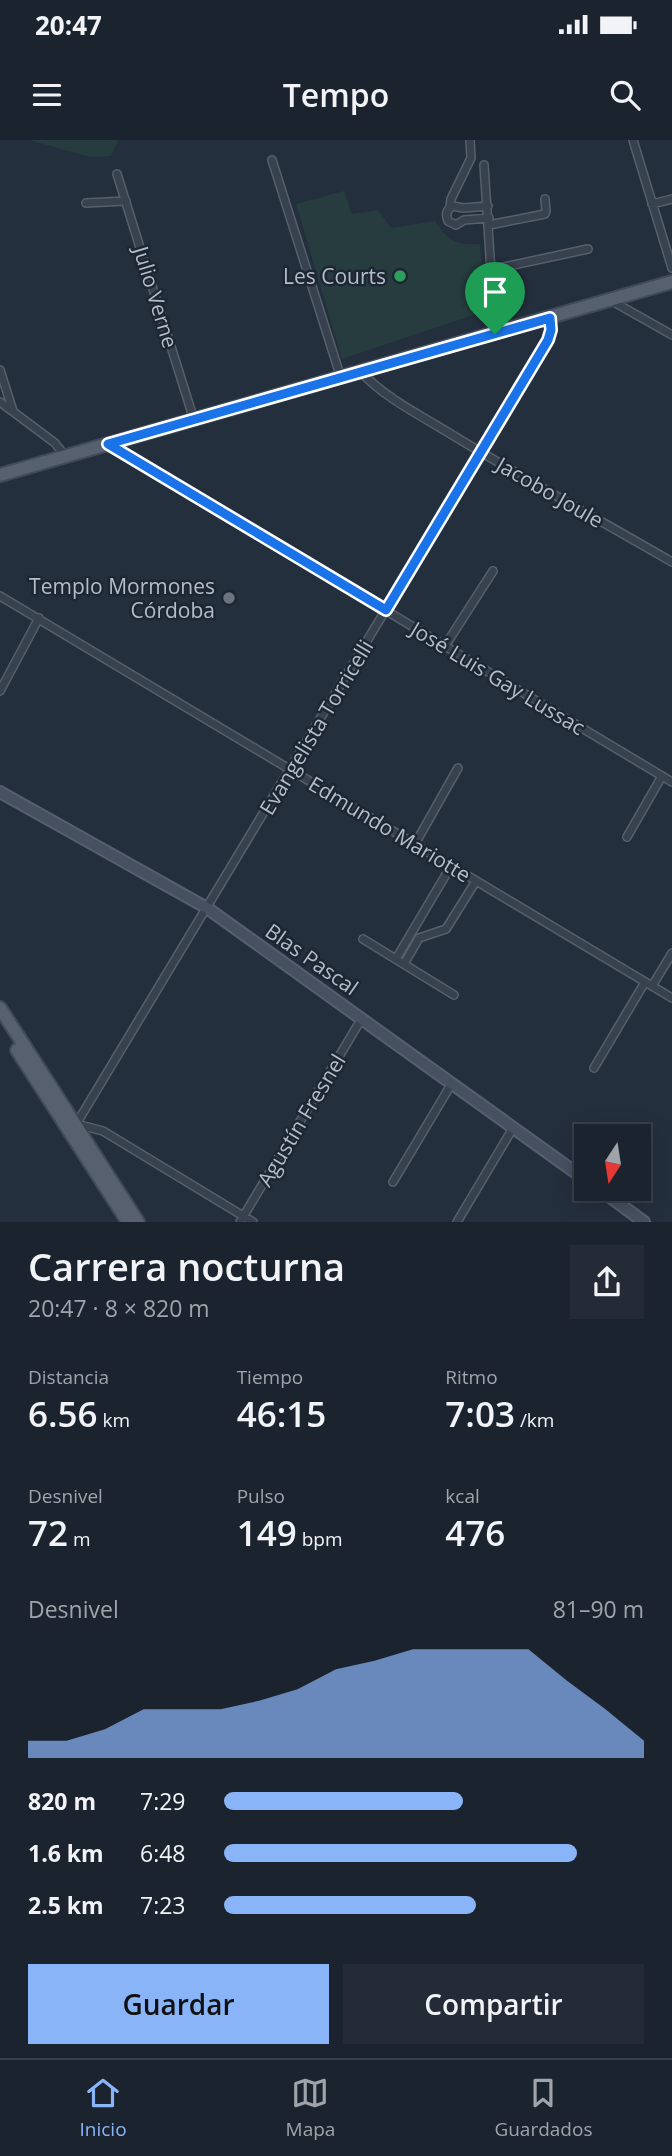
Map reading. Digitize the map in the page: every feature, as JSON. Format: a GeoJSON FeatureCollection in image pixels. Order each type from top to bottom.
{"type":"FeatureCollection","features":[{"type":"Feature","properties":{"kind":"main road"},"geometry":{"type":"LineString","coordinates":[[0,475],[672,282]]}},
{"type":"Feature","properties":{"kind":"main road","name":"Blas Pascal"},"geometry":{"type":"LineString","coordinates":[[0,792],[206,908],[574,1171]]}},
{"type":"Feature","properties":{"kind":"main road"},"geometry":{"type":"LineString","coordinates":[[0,1008],[128,1222]]}},
{"type":"Feature","properties":{"kind":"main road"},"geometry":{"type":"LineString","coordinates":[[0,1023],[34,1076],[43,1083],[138,1222]]}},
{"type":"Feature","properties":{"kind":"main road"},"geometry":{"type":"LineString","coordinates":[[615,1201],[644,1222]]}},
{"type":"Feature","properties":{"kind":"street"},"geometry":{"type":"LineString","coordinates":[[470,140],[471,158],[446,215],[453,224],[464,220],[489,221],[545,214],[545,199]]}},
{"type":"Feature","properties":{"kind":"street"},"geometry":{"type":"LineString","coordinates":[[633,140],[672,268]]}},
{"type":"Feature","properties":{"kind":"street"},"geometry":{"type":"LineString","coordinates":[[272,160],[341,378]]}},
{"type":"Feature","properties":{"kind":"street"},"geometry":{"type":"LineString","coordinates":[[484,165],[495,334]]}},
{"type":"Feature","properties":{"kind":"street","name":"Julio Verne"},"geometry":{"type":"LineString","coordinates":[[117,174],[194,420]]}},
{"type":"Feature","properties":{"kind":"street"},"geometry":{"type":"LineString","coordinates":[[652,204],[672,199]]}},
{"type":"Feature","properties":{"kind":"street"},"geometry":{"type":"LineString","coordinates":[[86,203],[125,201]]}},
{"type":"Feature","properties":{"kind":"street"},"geometry":{"type":"LineString","coordinates":[[450,207],[488,206]]}},
{"type":"Feature","properties":{"kind":"street"},"geometry":{"type":"LineString","coordinates":[[490,270],[588,249]]}},
{"type":"Feature","properties":{"kind":"street"},"geometry":{"type":"LineString","coordinates":[[610,300],[672,335]]}},
{"type":"Feature","properties":{"kind":"street","name":"Evangelista Torricelli"},"geometry":{"type":"LineString","coordinates":[[73,1128],[548,340],[550,318]]}},
{"type":"Feature","properties":{"kind":"street"},"geometry":{"type":"LineString","coordinates":[[0,370],[13,412]]}},
{"type":"Feature","properties":{"kind":"street","name":"Jacobo Joule"},"geometry":{"type":"LineString","coordinates":[[361,372],[372,384],[392,398],[480,452],[672,562]]}},
{"type":"Feature","properties":{"kind":"street"},"geometry":{"type":"LineString","coordinates":[[0,402],[54,443],[65,456]]}},
{"type":"Feature","properties":{"kind":"street","name":"José Luis Gay Lussac"},"geometry":{"type":"LineString","coordinates":[[108,444],[672,782]]}},
{"type":"Feature","properties":{"kind":"street"},"geometry":{"type":"LineString","coordinates":[[446,646],[493,570]]}},
{"type":"Feature","properties":{"kind":"street","name":"Edmundo Mariotte"},"geometry":{"type":"LineString","coordinates":[[0,596],[672,998]]}},
{"type":"Feature","properties":{"kind":"street"},"geometry":{"type":"LineString","coordinates":[[0,691],[38,618]]}},
{"type":"Feature","properties":{"kind":"street"},"geometry":{"type":"LineString","coordinates":[[415,844],[458,768]]}},
{"type":"Feature","properties":{"kind":"street"},"geometry":{"type":"LineString","coordinates":[[627,837],[662,776]]}},
{"type":"Feature","properties":{"kind":"street"},"geometry":{"type":"LineString","coordinates":[[396,959],[451,866]]}},
{"type":"Feature","properties":{"kind":"street"},"geometry":{"type":"LineString","coordinates":[[404,964],[419,938],[446,929],[476,881]]}},
{"type":"Feature","properties":{"kind":"street"},"geometry":{"type":"LineString","coordinates":[[411,933],[419,938]]}},
{"type":"Feature","properties":{"kind":"street"},"geometry":{"type":"LineString","coordinates":[[363,939],[454,995]]}},
{"type":"Feature","properties":{"kind":"street"},"geometry":{"type":"LineString","coordinates":[[594,1068],[648,984],[672,953]]}},
{"type":"Feature","properties":{"kind":"street","name":"Agustín Fresnel"},"geometry":{"type":"LineString","coordinates":[[242,1219],[362,1018]]}},
{"type":"Feature","properties":{"kind":"street"},"geometry":{"type":"LineString","coordinates":[[393,1182],[452,1083]]}},
{"type":"Feature","properties":{"kind":"street"},"geometry":{"type":"LineString","coordinates":[[73,1128],[103,1131],[242,1219],[253,1222]]}},
{"type":"Feature","properties":{"kind":"street"},"geometry":{"type":"LineString","coordinates":[[457,1222],[513,1128]]}},
{"type":"Feature","properties":{"kind":"green space"},"geometry":{"type":"Polygon","coordinates":[[[29,140],[118,140],[111,156],[90,157],[29,140]]]}},
{"type":"Feature","properties":{"kind":"green space","name":"Les Courts"},"geometry":{"type":"Polygon","coordinates":[[[344,191],[352,214],[378,210],[391,228],[435,221],[453,240],[465,244],[480,244],[485,311],[342,359],[296,204],[344,191]]]}},
{"type":"Feature","properties":{"kind":"place","name":"Les Courts"},"geometry":{"type":"Point","coordinates":[400,276]}},
{"type":"Feature","properties":{"kind":"place","name":"Templo Mormones Córdoba"},"geometry":{"type":"Point","coordinates":[229,598]}},
{"type":"Feature","properties":{"kind":"route"},"geometry":{"type":"LineString","coordinates":[[550,318],[548,340],[386,610],[108,444],[495,334],[550,318]]}}]}
